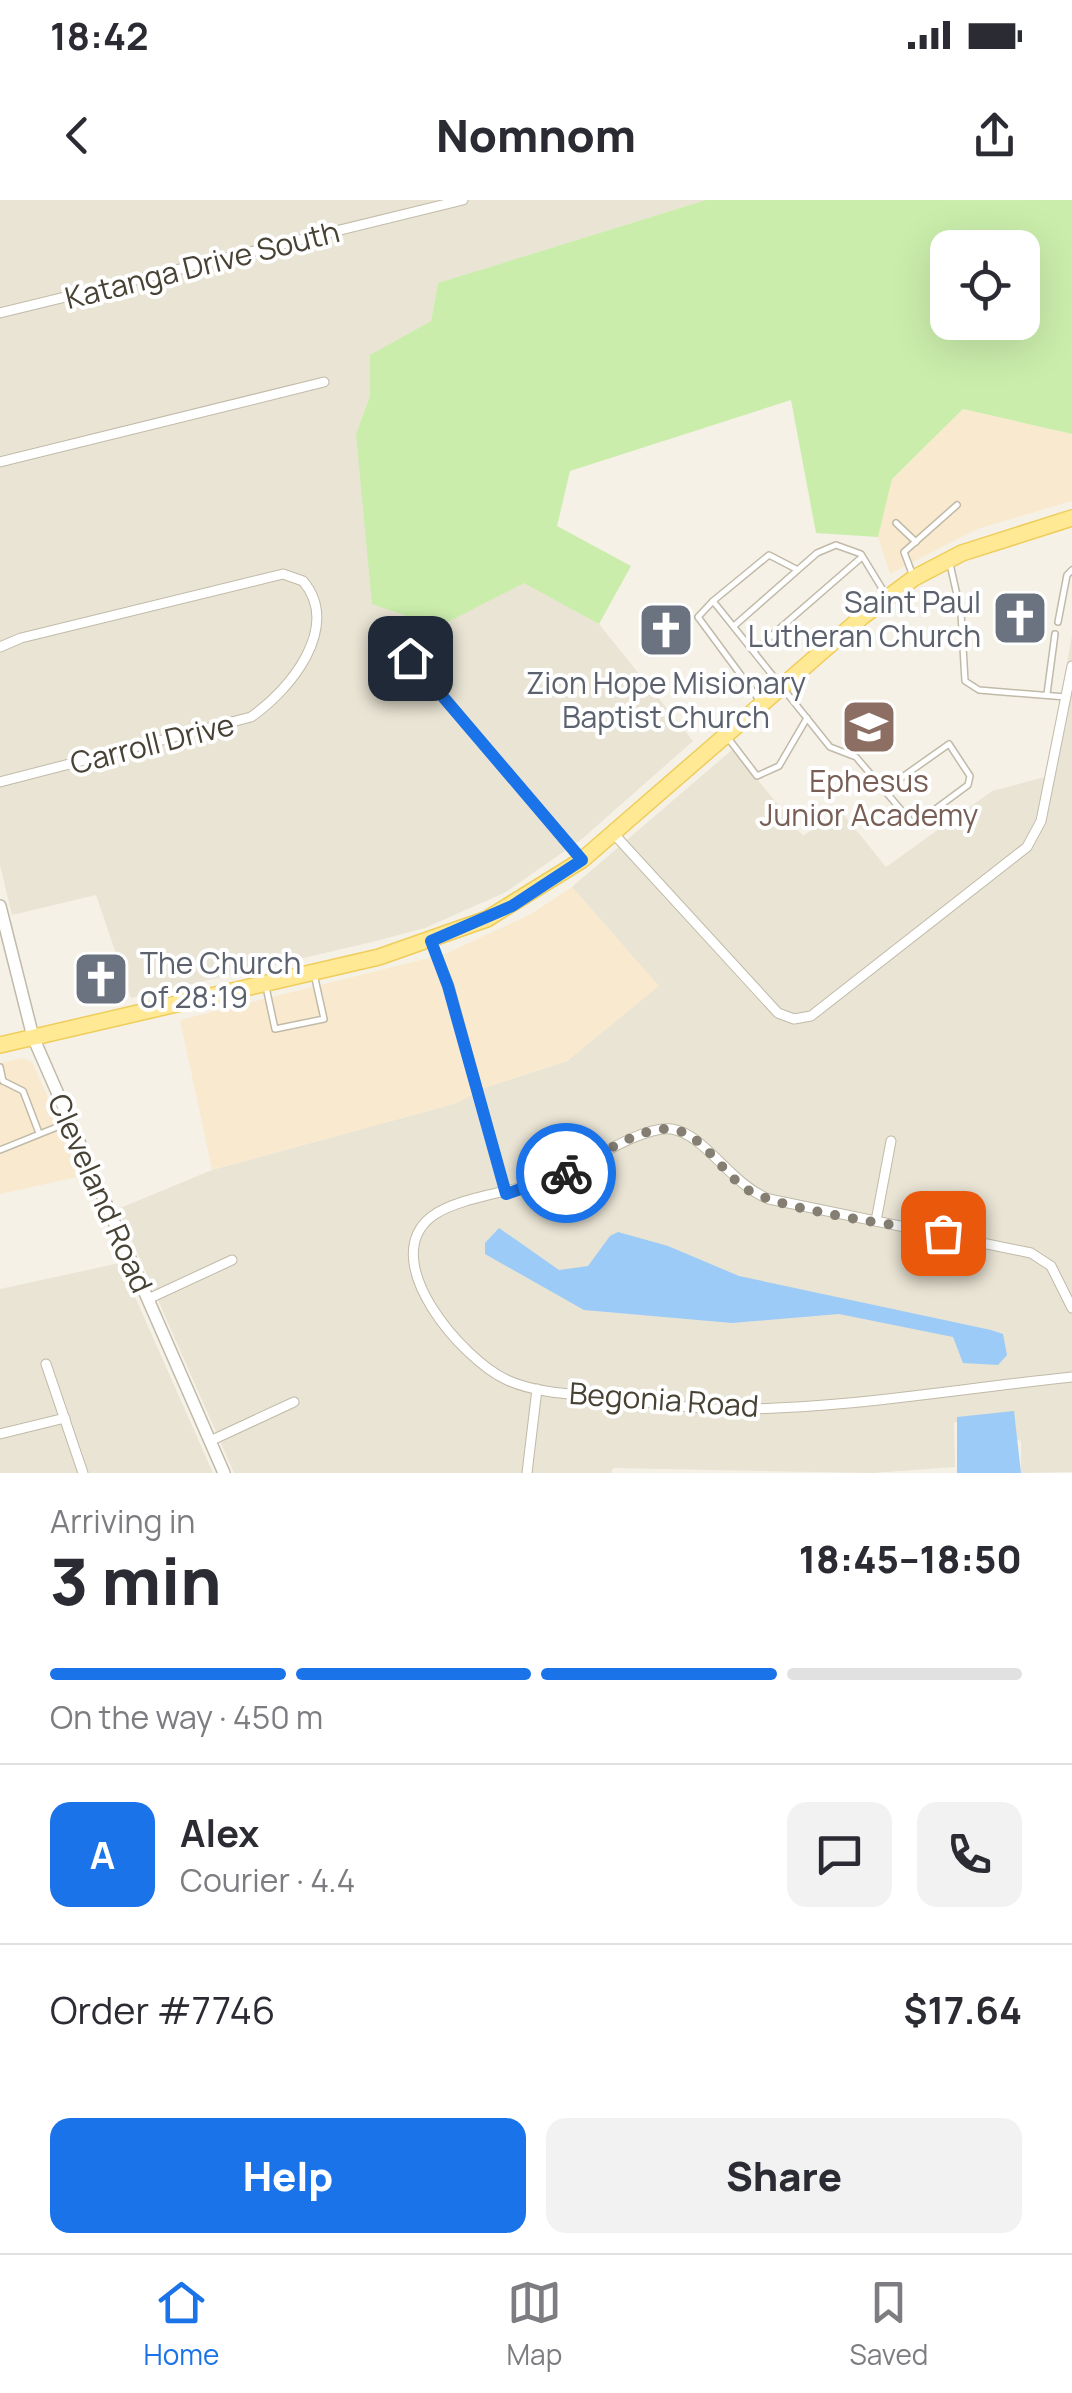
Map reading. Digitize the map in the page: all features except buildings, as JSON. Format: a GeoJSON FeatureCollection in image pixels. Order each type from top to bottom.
{"type":"FeatureCollection","features":[{"type":"Feature","properties":{"kind":"main road"},"geometry":{"type":"LineString","coordinates":[[0,1046],[431,941],[512,906],[582,860],[762,703],[914,578],[1008,536],[1072,518]]}},
{"type":"Feature","properties":{"kind":"street","name":"Katanga Drive South"},"geometry":{"type":"LineString","coordinates":[[0,313],[463,200]]}},
{"type":"Feature","properties":{"kind":"street"},"geometry":{"type":"LineString","coordinates":[[0,462],[324,382]]}},
{"type":"Feature","properties":{"kind":"street","name":"Carroll Drive"},"geometry":{"type":"LineString","coordinates":[[0,647],[21,638],[271,576],[294,576],[310,589],[316,614],[316,636],[265,707],[236,724],[0,782]]}},
{"type":"Feature","properties":{"kind":"street"},"geometry":{"type":"LineString","coordinates":[[410,658],[582,860]]}},
{"type":"Feature","properties":{"kind":"street"},"geometry":{"type":"LineString","coordinates":[[613,832],[778,1013],[802,1018],[1027,847],[1041,821],[1072,666]]}},
{"type":"Feature","properties":{"kind":"street","name":"Cleveland Road"},"geometry":{"type":"LineString","coordinates":[[0,906],[6,954],[33,1038],[224,1473]]}},
{"type":"Feature","properties":{"kind":"street"},"geometry":{"type":"LineString","coordinates":[[431,941],[448,986],[506,1194],[554,1178],[650,1132],[676,1130],[700,1143],[752,1192],[1030,1253],[1051,1266],[1072,1308]]}},
{"type":"Feature","properties":{"kind":"street"},"geometry":{"type":"LineString","coordinates":[[876,1220],[891,1141]]}},
{"type":"Feature","properties":{"kind":"street","name":"Begonia Road"},"geometry":{"type":"LineString","coordinates":[[506,1194],[444,1210],[421,1228],[415,1255],[422,1286],[443,1329],[469,1358],[507,1380],[536,1390],[715,1409],[782,1407],[1072,1377]]}},
{"type":"Feature","properties":{"kind":"street"},"geometry":{"type":"LineString","coordinates":[[148,1299],[232,1260]]}},
{"type":"Feature","properties":{"kind":"street"},"geometry":{"type":"LineString","coordinates":[[46,1364],[83,1473]]}},
{"type":"Feature","properties":{"kind":"street"},"geometry":{"type":"LineString","coordinates":[[527,1473],[536,1390]]}},
{"type":"Feature","properties":{"kind":"street"},"geometry":{"type":"LineString","coordinates":[[210,1441],[294,1402]]}},
{"type":"Feature","properties":{"kind":"street"},"geometry":{"type":"LineString","coordinates":[[0,1434],[64,1418]]}},
{"type":"Feature","properties":{"kind":"lane"},"geometry":{"type":"LineString","coordinates":[[914,578],[904,552],[957,505]]}},
{"type":"Feature","properties":{"kind":"lane"},"geometry":{"type":"LineString","coordinates":[[896,524],[916,542]]}},
{"type":"Feature","properties":{"kind":"lane"},"geometry":{"type":"LineString","coordinates":[[734,626],[817,552],[836,545],[862,557],[888,598]]}},
{"type":"Feature","properties":{"kind":"lane"},"geometry":{"type":"LineString","coordinates":[[762,703],[698,617],[770,555],[796,569]]}},
{"type":"Feature","properties":{"kind":"lane"},"geometry":{"type":"LineString","coordinates":[[755,650],[862,557]]}},
{"type":"Feature","properties":{"kind":"lane"},"geometry":{"type":"LineString","coordinates":[[949,560],[961,613],[965,681],[971,687],[1066,696]]}},
{"type":"Feature","properties":{"kind":"lane"},"geometry":{"type":"LineString","coordinates":[[1058,622],[1067,574],[1072,570]]}},
{"type":"Feature","properties":{"kind":"lane"},"geometry":{"type":"LineString","coordinates":[[713,602],[830,746],[856,757],[914,826],[968,785],[970,776],[949,744],[884,790]]}},
{"type":"Feature","properties":{"kind":"lane"},"geometry":{"type":"LineString","coordinates":[[1048,694],[1055,634]]}},
{"type":"Feature","properties":{"kind":"lane"},"geometry":{"type":"LineString","coordinates":[[726,734],[757,776],[778,766],[806,718]]}},
{"type":"Feature","properties":{"kind":"lane"},"geometry":{"type":"LineString","coordinates":[[265,984],[275,1029],[324,1019],[314,972]]}},
{"type":"Feature","properties":{"kind":"lane"},"geometry":{"type":"LineString","coordinates":[[0,1067],[2,1081],[23,1091],[39,1134]]}},
{"type":"Feature","properties":{"kind":"lane"},"geometry":{"type":"LineString","coordinates":[[0,1150],[69,1122]]}},
{"type":"Feature","properties":{"kind":"shaded area"},"geometry":{"type":"Polygon","coordinates":[[[0,200],[706,200],[438,283],[431,321],[371,355],[370,396],[356,434],[438,627],[524,582],[599,624],[693,741],[582,839],[506,892],[425,928],[372,942],[131,998],[96,895],[12,915],[0,865],[0,200]]]}},
{"type":"Feature","properties":{"kind":"shaded area"},"geometry":{"type":"Polygon","coordinates":[[[963,409],[1072,434],[1072,501],[977,529],[890,574],[878,537],[892,479],[963,409]]]}},
{"type":"Feature","properties":{"kind":"shaded area"},"geometry":{"type":"Polygon","coordinates":[[[1072,636],[1072,1472],[1021,1473],[1021,1441],[954,1422],[955,1467],[872,1473],[613,1468],[611,1473],[234,1473],[118,1209],[212,1170],[457,1103],[484,1088],[567,1061],[658,986],[572,887],[733,749],[803,836],[840,810],[886,867],[992,791],[1045,777],[1072,636]]]}},
{"type":"Feature","properties":{"kind":"shaded area"},"geometry":{"type":"Polygon","coordinates":[[[572,887],[659,986],[567,1061],[484,1088],[457,1103],[212,1170],[180,1020],[445,954],[531,914],[572,887]]]}},
{"type":"Feature","properties":{"kind":"shaded area"},"geometry":{"type":"Polygon","coordinates":[[[23,1058],[32,1062],[82,1176],[0,1194],[0,1063],[23,1058]]]}},
{"type":"Feature","properties":{"kind":"shaded area"},"geometry":{"type":"Polygon","coordinates":[[[120,1263],[213,1473],[0,1473],[0,1289],[120,1263]]]}},
{"type":"Feature","properties":{"kind":"green space"},"geometry":{"type":"Polygon","coordinates":[[[706,200],[1072,200],[1072,434],[963,409],[892,479],[878,537],[816,533],[791,400],[570,471],[557,526],[631,566],[599,624],[524,583],[438,627],[372,604],[356,434],[370,396],[370,355],[431,321],[438,283],[706,200]]]}},
{"type":"Feature","properties":{"kind":"water"},"geometry":{"type":"Polygon","coordinates":[[[499,1228],[559,1270],[588,1266],[610,1236],[618,1232],[668,1246],[739,1276],[991,1330],[1003,1334],[1007,1355],[998,1365],[963,1363],[953,1337],[839,1314],[732,1323],[584,1310],[485,1254],[485,1243],[499,1228]]]}},
{"type":"Feature","properties":{"kind":"water"},"geometry":{"type":"Polygon","coordinates":[[[1014,1411],[1021,1473],[957,1473],[957,1417],[1014,1411]]]}},
{"type":"Feature","properties":{"kind":"way so far"},"geometry":{"type":"LineString","coordinates":[[566,1173],[650,1132],[676,1130],[700,1143],[736,1182],[769,1199],[943,1233]]}},
{"type":"Feature","properties":{"kind":"place","name":"Saint Paul Lutheran Church"},"geometry":{"type":"Point","coordinates":[1020,618]}},
{"type":"Feature","properties":{"kind":"place","name":"Zion Hope Misionary Baptist Church"},"geometry":{"type":"Point","coordinates":[666,630]}},
{"type":"Feature","properties":{"kind":"place","name":"Ephesus Junior Academy"},"geometry":{"type":"Point","coordinates":[869,727]}},
{"type":"Feature","properties":{"kind":"place","name":"The Church of 28:19"},"geometry":{"type":"Point","coordinates":[101,979]}},
{"type":"Feature","properties":{"kind":"route"},"geometry":{"type":"LineString","coordinates":[[410,658],[582,860],[487,920],[431,941],[448,986],[506,1194],[566,1173]]}}]}
